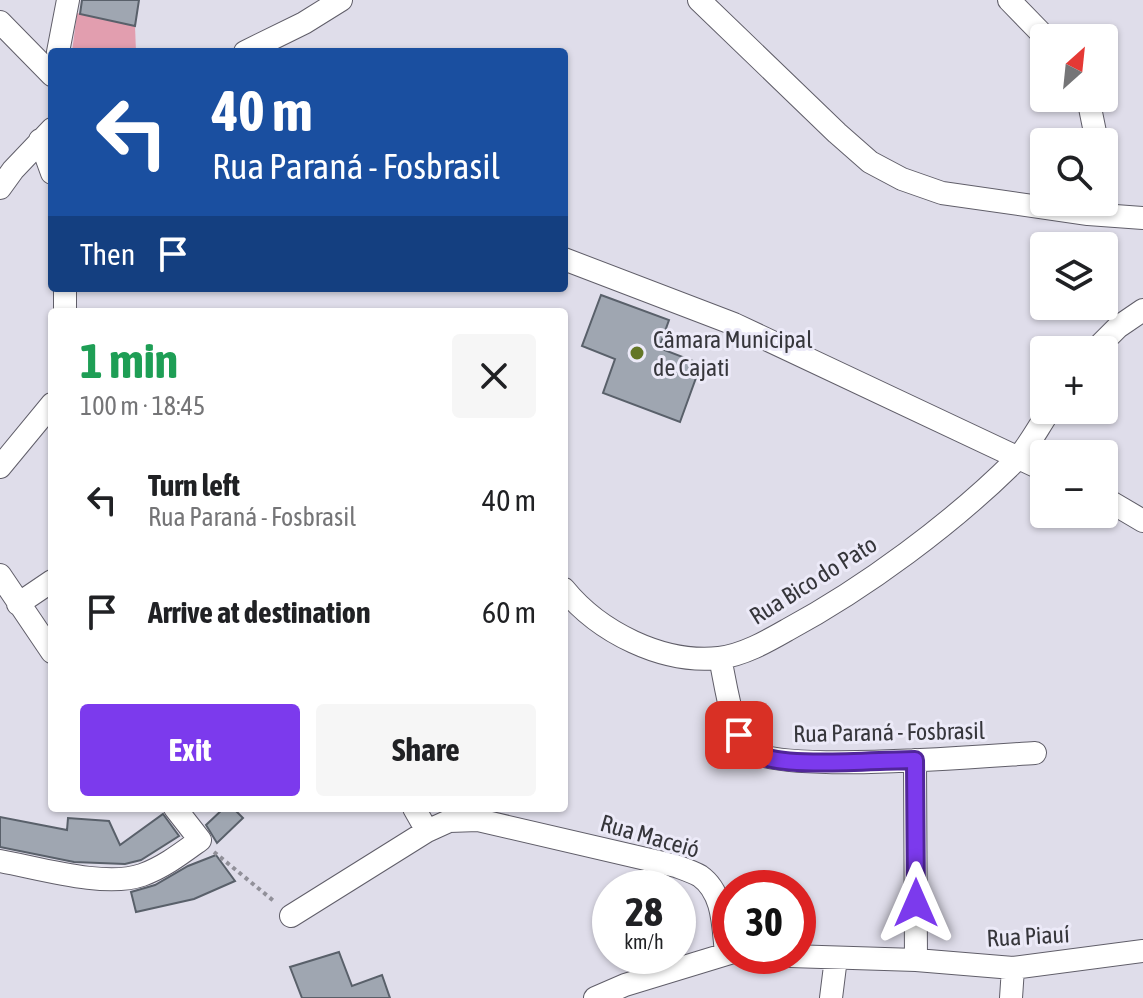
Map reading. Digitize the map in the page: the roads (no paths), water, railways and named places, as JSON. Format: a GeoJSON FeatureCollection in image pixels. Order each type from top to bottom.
{"type":"FeatureCollection","features":[{"type":"Feature","properties":{"kind":"street"},"geometry":{"type":"LineString","coordinates":[[59,48],[68,0]]}},
{"type":"Feature","properties":{"kind":"street"},"geometry":{"type":"LineString","coordinates":[[253,48],[304,23],[341,0]]}},
{"type":"Feature","properties":{"kind":"street"},"geometry":{"type":"LineString","coordinates":[[699,0],[870,162],[902,179],[942,193],[1030,202]]}},
{"type":"Feature","properties":{"kind":"street"},"geometry":{"type":"LineString","coordinates":[[1009,0],[1032,24]]}},
{"type":"Feature","properties":{"kind":"street"},"geometry":{"type":"LineString","coordinates":[[0,22],[48,71]]}},
{"type":"Feature","properties":{"kind":"street"},"geometry":{"type":"LineString","coordinates":[[0,188],[46,135]]}},
{"type":"Feature","properties":{"kind":"street"},"geometry":{"type":"LineString","coordinates":[[1118,213],[1143,218]]}},
{"type":"Feature","properties":{"kind":"street"},"geometry":{"type":"LineString","coordinates":[[568,261],[734,324],[1030,464]]}},
{"type":"Feature","properties":{"kind":"street"},"geometry":{"type":"LineString","coordinates":[[1109,336],[1143,310]]}},
{"type":"Feature","properties":{"kind":"street"},"geometry":{"type":"LineString","coordinates":[[0,467],[48,409]]}},
{"type":"Feature","properties":{"kind":"street","name":"Rua Bico do Pato"},"geometry":{"type":"LineString","coordinates":[[568,594],[581,610],[613,632],[688,657],[720,658],[756,647],[816,615],[923,540],[1018,458],[1041,424]]}},
{"type":"Feature","properties":{"kind":"street"},"geometry":{"type":"LineString","coordinates":[[1118,506],[1143,521]]}},
{"type":"Feature","properties":{"kind":"street"},"geometry":{"type":"LineString","coordinates":[[0,575],[48,646]]}},
{"type":"Feature","properties":{"kind":"street"},"geometry":{"type":"LineString","coordinates":[[18,604],[48,584]]}},
{"type":"Feature","properties":{"kind":"street","name":"Rua Paraná - Fosbrasil"},"geometry":{"type":"LineString","coordinates":[[720,658],[739,735],[748,749],[764,758],[791,762],[915,760],[1035,753]]}},
{"type":"Feature","properties":{"kind":"street"},"geometry":{"type":"LineString","coordinates":[[915,760],[916,960]]}},
{"type":"Feature","properties":{"kind":"street"},"geometry":{"type":"LineString","coordinates":[[0,861],[115,881],[141,875],[167,863],[200,840],[178,812]]}},
{"type":"Feature","properties":{"kind":"street"},"geometry":{"type":"LineString","coordinates":[[416,812],[427,831]]}},
{"type":"Feature","properties":{"kind":"street","name":"Rua Maceió"},"geometry":{"type":"LineString","coordinates":[[291,916],[427,831],[449,821],[478,820],[676,866],[700,876],[712,890]]}},
{"type":"Feature","properties":{"kind":"street","name":"Rua Piauí"},"geometry":{"type":"LineString","coordinates":[[816,957],[916,960],[1013,968],[1143,951]]}},
{"type":"Feature","properties":{"kind":"street"},"geometry":{"type":"LineString","coordinates":[[595,998],[625,985],[712,958]]}},
{"type":"Feature","properties":{"kind":"street"},"geometry":{"type":"LineString","coordinates":[[831,998],[836,958]]}},
{"type":"Feature","properties":{"kind":"street"},"geometry":{"type":"LineString","coordinates":[[1011,998],[1013,968]]}},
{"type":"Feature","properties":{"kind":"place","name":"Câmara Municipal de Cajati"},"geometry":{"type":"Point","coordinates":[637,353]}}]}
